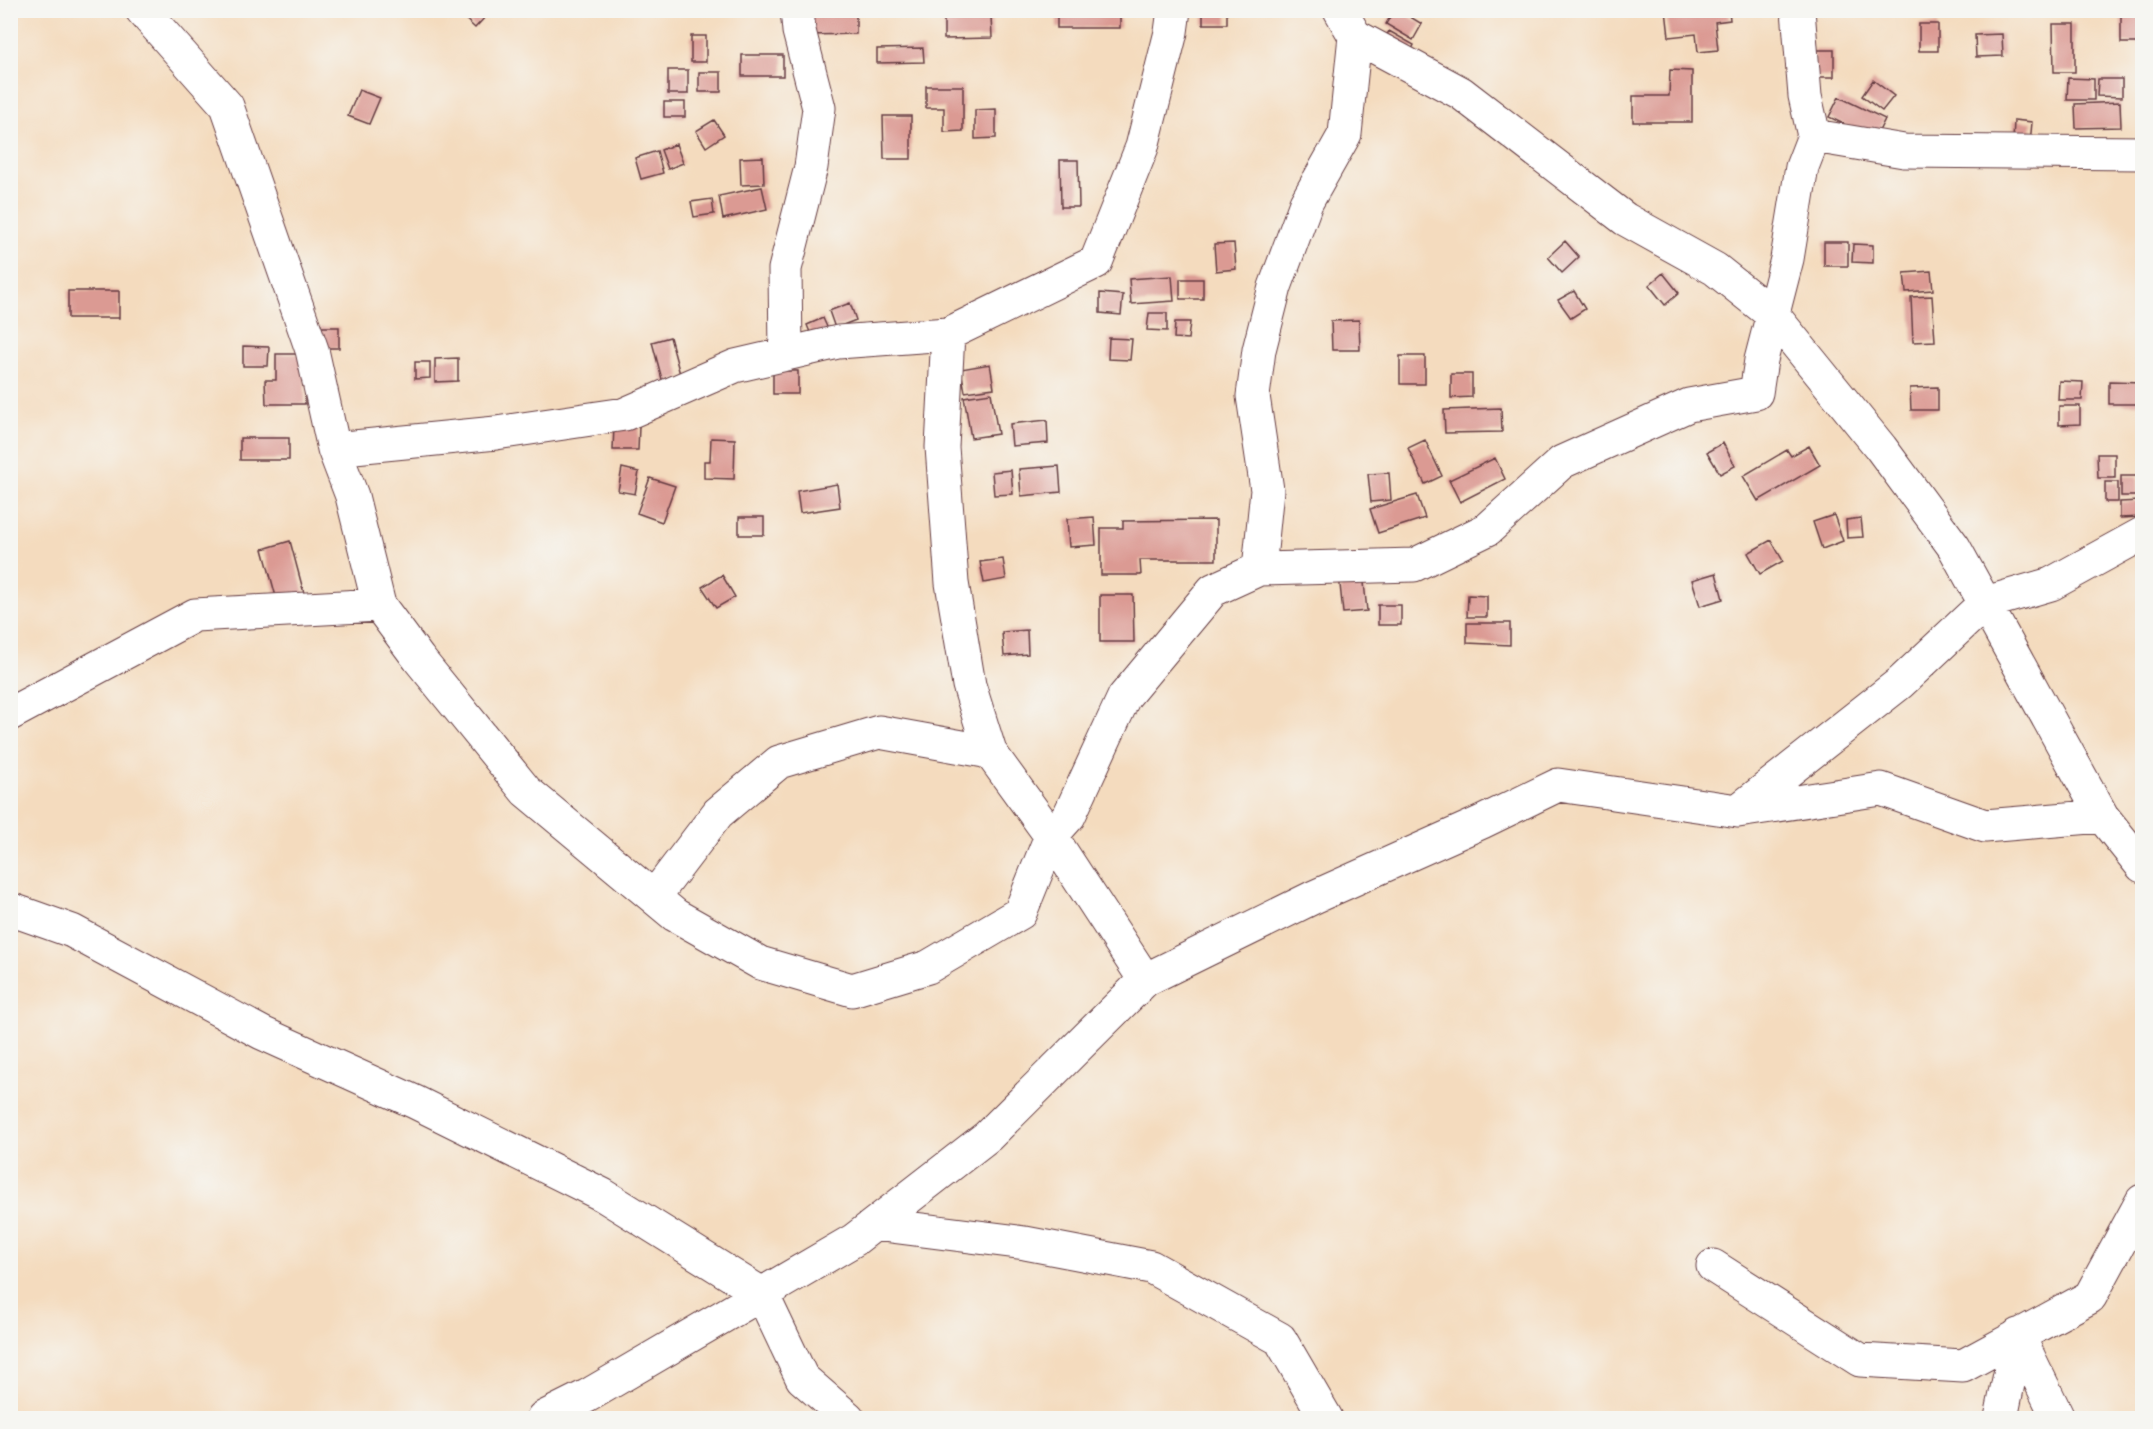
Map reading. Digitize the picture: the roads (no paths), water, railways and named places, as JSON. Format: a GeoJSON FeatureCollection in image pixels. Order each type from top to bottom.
{"type":"FeatureCollection","features":[{"type":"Feature","properties":{"kind":"street"},"geometry":{"type":"LineString","coordinates":[[142,10],[227,106],[312,350],[334,449],[352,496],[379,605],[525,791],[675,915],[760,963],[852,990],[928,967],[1020,913],[1051,836],[1069,816],[1125,697],[1213,590],[1259,569],[1414,565],[1488,529],[1562,462],[1689,405],[1756,393],[1761,360],[1787,259],[1802,167],[1814,136],[1805,96],[1798,10]]}},
{"type":"Feature","properties":{"kind":"street"},"geometry":{"type":"LineString","coordinates":[[786,354],[784,269],[811,167],[819,108],[799,31],[797,10]]}},
{"type":"Feature","properties":{"kind":"street"},"geometry":{"type":"LineString","coordinates":[[334,449],[496,433],[625,414],[735,366],[838,342],[948,334],[1096,262],[1142,147],[1171,32],[1174,10]]}},
{"type":"Feature","properties":{"kind":"street"},"geometry":{"type":"LineString","coordinates":[[1347,23],[1461,93],[1625,219],[1715,269],[1773,315],[1887,457],[1954,547],[2102,816],[2142,866]]}},
{"type":"Feature","properties":{"kind":"street"},"geometry":{"type":"LineString","coordinates":[[1259,569],[1267,489],[1253,396],[1259,350],[1275,286],[1306,203],[1345,134],[1347,23]]}},
{"type":"Feature","properties":{"kind":"street"},"geometry":{"type":"LineString","coordinates":[[1814,136],[1904,151],[2142,153]]}},
{"type":"Feature","properties":{"kind":"street"},"geometry":{"type":"LineString","coordinates":[[948,334],[942,447],[952,583],[969,685],[990,752],[1051,836],[1145,980]]}},
{"type":"Feature","properties":{"kind":"street"},"geometry":{"type":"LineString","coordinates":[[1738,811],[1900,683],[1985,603],[2051,584],[2142,534]]}},
{"type":"Feature","properties":{"kind":"street"},"geometry":{"type":"LineString","coordinates":[[10,714],[195,615],[379,605]]}},
{"type":"Feature","properties":{"kind":"street"},"geometry":{"type":"LineString","coordinates":[[654,897],[717,813],[779,762],[879,732],[990,752]]}},
{"type":"Feature","properties":{"kind":"street"},"geometry":{"type":"LineString","coordinates":[[543,1419],[587,1396],[854,1240],[988,1136],[1145,980],[1314,897],[1482,822],[1558,785],[1738,811],[1881,789],[1985,826],[2102,816]]}},
{"type":"Feature","properties":{"kind":"street"},"geometry":{"type":"LineString","coordinates":[[10,909],[72,931],[262,1033],[415,1102],[603,1195],[762,1294],[802,1378],[848,1419]]}},
{"type":"Feature","properties":{"kind":"street"},"geometry":{"type":"LineString","coordinates":[[1713,1266],[1860,1360],[1963,1366],[2090,1297],[2142,1201]]}},
{"type":"Feature","properties":{"kind":"street"},"geometry":{"type":"LineString","coordinates":[[875,1224],[1024,1243],[1151,1268],[1280,1339],[1326,1419]]}},
{"type":"Feature","properties":{"kind":"street"},"geometry":{"type":"LineString","coordinates":[[2001,1419],[2018,1335]]}},
{"type":"Feature","properties":{"kind":"street"},"geometry":{"type":"LineString","coordinates":[[2018,1335],[2058,1419]]}}]}
